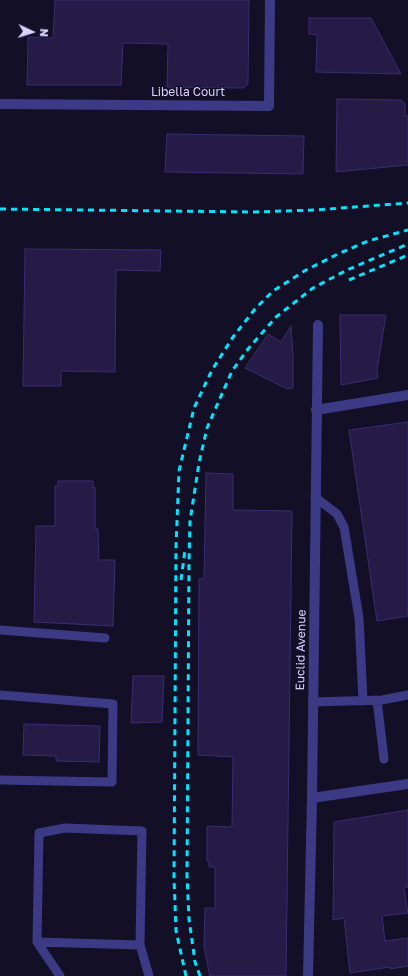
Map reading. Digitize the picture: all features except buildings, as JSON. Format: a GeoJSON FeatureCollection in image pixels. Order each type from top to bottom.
{"type":"FeatureCollection","features":[{"type":"Feature","properties":{"kind":"street","name":"Libella Court"},"geometry":{"type":"LineString","coordinates":[[0,104],[269,106],[270,0]]}},
{"type":"Feature","properties":{"kind":"street","name":"Euclid Avenue"},"geometry":{"type":"LineString","coordinates":[[308,976],[312,798],[318,325]]}},
{"type":"Feature","properties":{"kind":"street"},"geometry":{"type":"LineString","coordinates":[[316,410],[408,395]]}},
{"type":"Feature","properties":{"kind":"street"},"geometry":{"type":"LineString","coordinates":[[312,798],[408,784]]}},
{"type":"Feature","properties":{"kind":"lane"},"geometry":{"type":"LineString","coordinates":[[315,497],[337,514],[344,527],[359,618],[363,701]]}},
{"type":"Feature","properties":{"kind":"lane"},"geometry":{"type":"LineString","coordinates":[[0,630],[105,638]]}},
{"type":"Feature","properties":{"kind":"lane"},"geometry":{"type":"LineString","coordinates":[[0,695],[113,704],[112,782],[0,780]]}},
{"type":"Feature","properties":{"kind":"lane"},"geometry":{"type":"LineString","coordinates":[[313,702],[363,701],[408,696]]}},
{"type":"Feature","properties":{"kind":"lane"},"geometry":{"type":"LineString","coordinates":[[377,700],[384,759]]}},
{"type":"Feature","properties":{"kind":"lane"},"geometry":{"type":"LineString","coordinates":[[60,976],[37,942],[39,833],[65,828],[142,831],[140,945],[149,976]]}},
{"type":"Feature","properties":{"kind":"lane"},"geometry":{"type":"LineString","coordinates":[[37,942],[140,945]]}},
{"type":"Feature","properties":{"kind":"railway"},"geometry":{"type":"LineString","coordinates":[[0,209],[254,212],[315,210],[408,203]]}},
{"type":"Feature","properties":{"kind":"railway"},"geometry":{"type":"LineString","coordinates":[[186,976],[176,931],[174,878],[176,547],[179,471],[194,408],[212,370],[233,337],[255,309],[273,291],[306,270],[338,254],[368,241],[408,230]]}},
{"type":"Feature","properties":{"kind":"railway"},"geometry":{"type":"LineString","coordinates":[[200,976],[195,962],[189,919],[187,876],[189,562],[190,521],[199,463],[207,428],[232,371],[248,349],[276,317],[313,288],[347,270],[408,244]]}},
{"type":"Feature","properties":{"kind":"railway"},"geometry":{"type":"LineString","coordinates":[[349,280],[408,255]]}},
{"type":"Feature","properties":{"kind":"railway"},"geometry":{"type":"LineString","coordinates":[[181,580],[185,550]]}}]}
